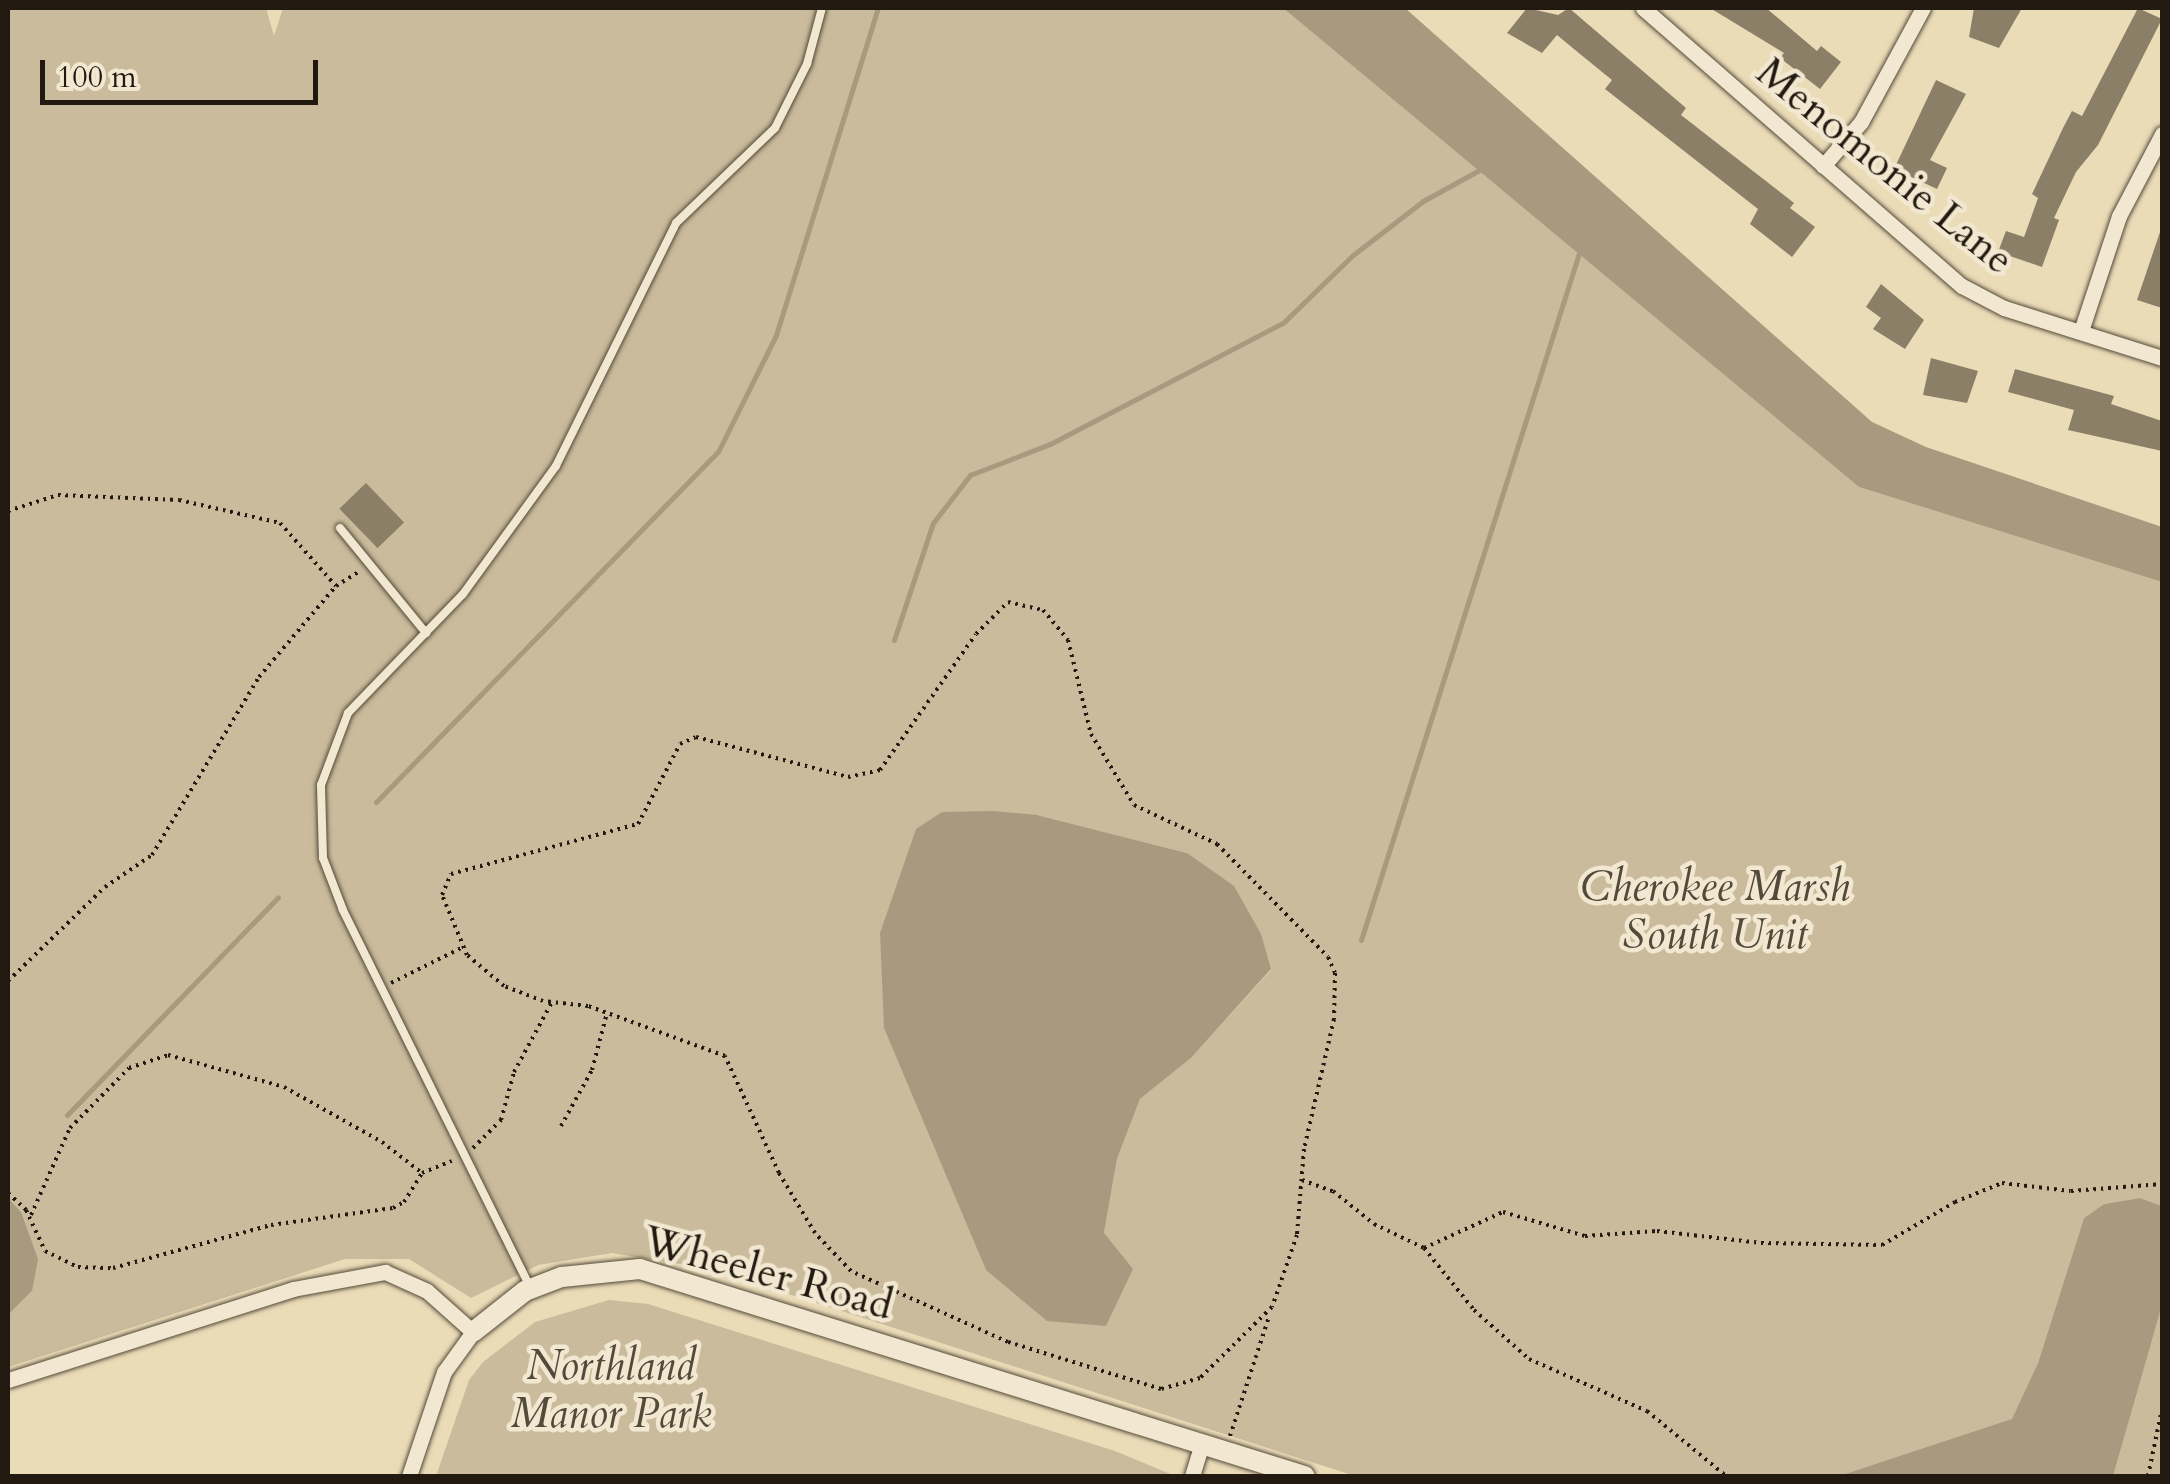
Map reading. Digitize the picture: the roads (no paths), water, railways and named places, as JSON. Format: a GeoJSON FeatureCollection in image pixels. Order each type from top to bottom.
{"type":"FeatureCollection","features":[{"type":"Feature","properties":{"kind":"street","name":"Menomonie Lane"},"geometry":{"type":"LineString","coordinates":[[1642,8],[1962,286],[2004,308],[2162,358]]}},
{"type":"Feature","properties":{"kind":"street"},"geometry":{"type":"LineString","coordinates":[[1823,166],[1861,122],[1923,8]]}},
{"type":"Feature","properties":{"kind":"street"},"geometry":{"type":"LineString","coordinates":[[2080,331],[2118,216],[2162,134]]}},
{"type":"Feature","properties":{"kind":"street","name":"Wheeler Road"},"geometry":{"type":"LineString","coordinates":[[473,1332],[530,1289],[602,1269],[682,1278],[1202,1444],[1252,1469],[1304,1476]]}},
{"type":"Feature","properties":{"kind":"street"},"geometry":{"type":"LineString","coordinates":[[8,1380],[368,1271],[414,1282],[473,1332],[444,1372],[408,1476]]}},
{"type":"Feature","properties":{"kind":"street"},"geometry":{"type":"LineString","coordinates":[[1192,1476],[1202,1444]]}},
{"type":"Feature","properties":{"kind":"lane"},"geometry":{"type":"LineString","coordinates":[[530,1289],[380,986],[323,858],[321,786],[348,714],[463,594],[556,466],[676,223],[775,128],[807,64],[822,8]]}},
{"type":"Feature","properties":{"kind":"lane"},"geometry":{"type":"LineString","coordinates":[[340,528],[426,632]]}},
{"type":"Feature","properties":{"kind":"waterway"},"geometry":{"type":"LineString","coordinates":[[376,802],[718,452],[776,335],[878,8]]}},
{"type":"Feature","properties":{"kind":"waterway"},"geometry":{"type":"LineString","coordinates":[[894,640],[933,523],[970,475],[1050,444],[1284,322],[1353,255],[1423,201],[1483,168]]}},
{"type":"Feature","properties":{"kind":"waterway"},"geometry":{"type":"LineString","coordinates":[[1361,940],[1581,247]]}},
{"type":"Feature","properties":{"kind":"waterway"},"geometry":{"type":"LineString","coordinates":[[67,1115],[278,897]]}},
{"type":"Feature","properties":{"kind":"park label","name":"Cherokee Marsh South Unit"},"geometry":{"type":"Point","coordinates":[1715,911]}},
{"type":"Feature","properties":{"kind":"park label","name":"Northland Manor Park"},"geometry":{"type":"Point","coordinates":[611,1390]}}]}
